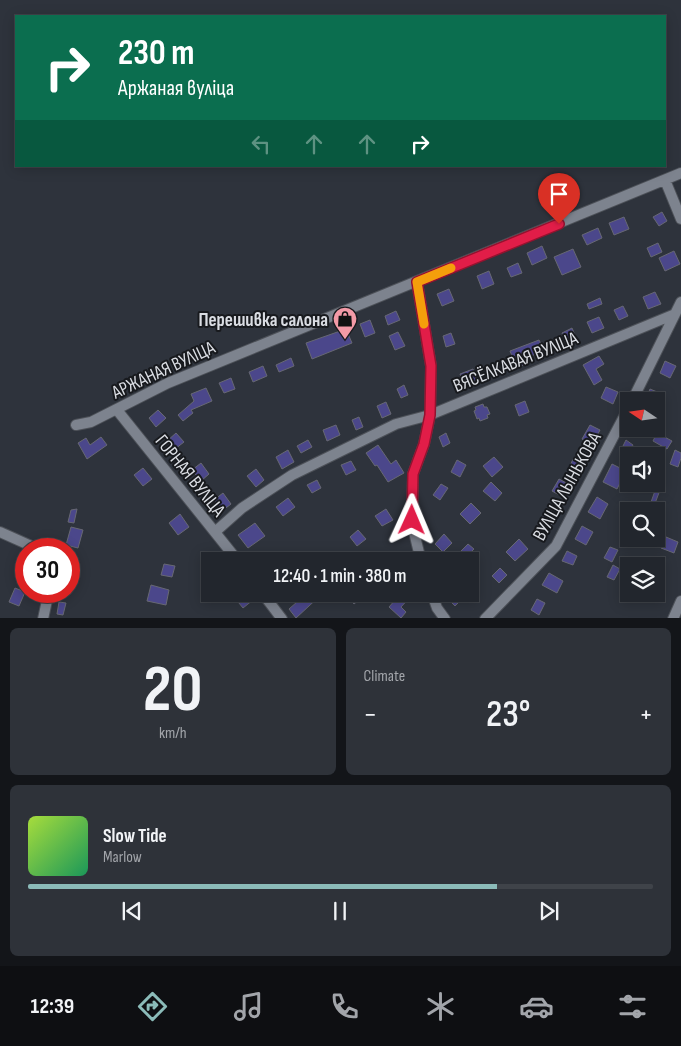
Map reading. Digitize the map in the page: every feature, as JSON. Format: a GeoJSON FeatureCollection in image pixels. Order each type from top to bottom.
{"type":"FeatureCollection","features":[{"type":"Feature","properties":{"kind":"street","name":"АРЖАНАЯ ВУЛІЦА"},"geometry":{"type":"LineString","coordinates":[[76,425],[91,422],[168,383],[681,173]]}},
{"type":"Feature","properties":{"kind":"street"},"geometry":{"type":"LineString","coordinates":[[665,180],[681,219]]}},
{"type":"Feature","properties":{"kind":"street"},"geometry":{"type":"LineString","coordinates":[[417,282],[431,366],[430,415],[424,444],[413,474],[412,520],[419,552]]}},
{"type":"Feature","properties":{"kind":"street"},"geometry":{"type":"LineString","coordinates":[[636,392],[681,302]]}},
{"type":"Feature","properties":{"kind":"street","name":"ВЯСЁЛКАВАЯ ВУЛІЦА"},"geometry":{"type":"LineString","coordinates":[[215,532],[242,508],[292,475],[396,424],[430,415],[675,314]]}},
{"type":"Feature","properties":{"kind":"street","name":"ГОРНАЯ ВУЛІЦА"},"geometry":{"type":"LineString","coordinates":[[117,410],[231,552]]}},
{"type":"Feature","properties":{"kind":"street","name":"ВУЛІЦА ЛЫНЬКОВА"},"geometry":{"type":"LineString","coordinates":[[484,618],[556,546],[620,424]]}},
{"type":"Feature","properties":{"kind":"street"},"geometry":{"type":"LineString","coordinates":[[0,532],[15,539]]}},
{"type":"Feature","properties":{"kind":"street"},"geometry":{"type":"LineString","coordinates":[[673,618],[681,601]]}},
{"type":"Feature","properties":{"kind":"street"},"geometry":{"type":"LineString","coordinates":[[269,602],[282,618]]}},
{"type":"Feature","properties":{"kind":"street"},"geometry":{"type":"LineString","coordinates":[[435,602],[445,618]]}},
{"type":"Feature","properties":{"kind":"street"},"geometry":{"type":"LineString","coordinates":[[43,618],[46,603]]}},
{"type":"Feature","properties":{"kind":"building"},"geometry":{"type":"Polygon","coordinates":[[[662,212],[667,221],[659,226],[653,217],[662,212]]]}},
{"type":"Feature","properties":{"kind":"building"},"geometry":{"type":"Polygon","coordinates":[[[624,217],[629,229],[614,235],[609,223],[624,217]]]}},
{"type":"Feature","properties":{"kind":"building"},"geometry":{"type":"Polygon","coordinates":[[[598,228],[602,238],[587,245],[582,235],[598,228]]]}},
{"type":"Feature","properties":{"kind":"building"},"geometry":{"type":"Polygon","coordinates":[[[658,243],[662,252],[651,257],[647,248],[658,243]]]}},
{"type":"Feature","properties":{"kind":"building"},"geometry":{"type":"Polygon","coordinates":[[[542,246],[547,258],[532,265],[527,253],[542,246]]]}},
{"type":"Feature","properties":{"kind":"building"},"geometry":{"type":"Polygon","coordinates":[[[573,249],[581,267],[562,275],[554,257],[573,249]]]}},
{"type":"Feature","properties":{"kind":"building"},"geometry":{"type":"Polygon","coordinates":[[[674,251],[680,264],[665,271],[659,258],[674,251]]]}},
{"type":"Feature","properties":{"kind":"building"},"geometry":{"type":"Polygon","coordinates":[[[518,263],[522,273],[511,277],[507,268],[518,263]]]}},
{"type":"Feature","properties":{"kind":"building"},"geometry":{"type":"Polygon","coordinates":[[[489,271],[494,284],[482,289],[477,276],[489,271]]]}},
{"type":"Feature","properties":{"kind":"building"},"geometry":{"type":"Polygon","coordinates":[[[449,289],[454,301],[442,306],[437,294],[449,289]]]}},
{"type":"Feature","properties":{"kind":"building"},"geometry":{"type":"Polygon","coordinates":[[[655,292],[661,304],[648,309],[643,297],[655,292]]]}},
{"type":"Feature","properties":{"kind":"building"},"geometry":{"type":"Polygon","coordinates":[[[600,298],[602,304],[589,309],[587,304],[600,298]]]}},
{"type":"Feature","properties":{"kind":"building"},"geometry":{"type":"Polygon","coordinates":[[[623,306],[628,316],[619,320],[614,310],[623,306]]]}},
{"type":"Feature","properties":{"kind":"building"},"geometry":{"type":"Polygon","coordinates":[[[396,311],[400,320],[388,325],[385,316],[396,311]]]}},
{"type":"Feature","properties":{"kind":"building"},"geometry":{"type":"Polygon","coordinates":[[[599,317],[604,328],[592,333],[587,322],[599,317]]]}},
{"type":"Feature","properties":{"kind":"building"},"geometry":{"type":"Polygon","coordinates":[[[370,320],[375,333],[365,337],[360,324],[370,320]]]}},
{"type":"Feature","properties":{"kind":"building"},"geometry":{"type":"Polygon","coordinates":[[[572,328],[577,340],[566,344],[562,333],[572,328]]]}},
{"type":"Feature","properties":{"kind":"building"},"geometry":{"type":"Polygon","coordinates":[[[346,329],[352,343],[312,359],[306,343],[346,329]]]}},
{"type":"Feature","properties":{"kind":"building"},"geometry":{"type":"Polygon","coordinates":[[[398,332],[405,346],[395,350],[389,336],[398,332]]]}},
{"type":"Feature","properties":{"kind":"building"},"geometry":{"type":"Polygon","coordinates":[[[451,333],[455,344],[446,347],[443,336],[451,333]]]}},
{"type":"Feature","properties":{"kind":"building"},"geometry":{"type":"Polygon","coordinates":[[[539,340],[544,350],[523,360],[525,364],[517,368],[510,351],[539,340]]]}},
{"type":"Feature","properties":{"kind":"building"},"geometry":{"type":"Polygon","coordinates":[[[599,356],[604,364],[596,369],[602,380],[594,385],[583,365],[599,356]]]}},
{"type":"Feature","properties":{"kind":"building"},"geometry":{"type":"Polygon","coordinates":[[[291,358],[294,366],[279,372],[276,365],[291,358]]]}},
{"type":"Feature","properties":{"kind":"building"},"geometry":{"type":"Polygon","coordinates":[[[665,361],[676,366],[670,378],[660,373],[665,361]]]}},
{"type":"Feature","properties":{"kind":"building"},"geometry":{"type":"Polygon","coordinates":[[[263,366],[267,376],[253,382],[249,372],[263,366]]]}},
{"type":"Feature","properties":{"kind":"building"},"geometry":{"type":"Polygon","coordinates":[[[473,369],[477,380],[464,385],[460,374],[473,369]]]}},
{"type":"Feature","properties":{"kind":"building"},"geometry":{"type":"Polygon","coordinates":[[[231,378],[235,389],[224,393],[219,383],[231,378]]]}},
{"type":"Feature","properties":{"kind":"building"},"geometry":{"type":"Polygon","coordinates":[[[404,385],[408,395],[401,398],[397,389],[404,385]]]}},
{"type":"Feature","properties":{"kind":"building"},"geometry":{"type":"Polygon","coordinates":[[[606,387],[618,392],[613,404],[601,398],[606,387]]]}},
{"type":"Feature","properties":{"kind":"building"},"geometry":{"type":"Polygon","coordinates":[[[206,388],[212,401],[191,410],[193,413],[183,421],[178,415],[194,401],[191,394],[206,388]]]}},
{"type":"Feature","properties":{"kind":"building"},"geometry":{"type":"Polygon","coordinates":[[[525,401],[529,412],[519,416],[515,405],[525,401]]]}},
{"type":"Feature","properties":{"kind":"building"},"geometry":{"type":"Polygon","coordinates":[[[386,402],[391,414],[382,418],[377,406],[386,402]]]}},
{"type":"Feature","properties":{"kind":"building"},"geometry":{"type":"Polygon","coordinates":[[[483,404],[484,407],[487,407],[490,414],[487,415],[488,418],[480,421],[479,418],[477,419],[474,411],[476,410],[475,407],[483,404]]]}},
{"type":"Feature","properties":{"kind":"building"},"geometry":{"type":"Polygon","coordinates":[[[158,410],[166,418],[156,427],[149,418],[158,410]]]}},
{"type":"Feature","properties":{"kind":"building"},"geometry":{"type":"Polygon","coordinates":[[[359,417],[363,427],[356,430],[352,420],[359,417]]]}},
{"type":"Feature","properties":{"kind":"building"},"geometry":{"type":"Polygon","coordinates":[[[336,425],[340,435],[327,441],[323,430],[336,425]]]}},
{"type":"Feature","properties":{"kind":"building"},"geometry":{"type":"Polygon","coordinates":[[[590,425],[600,430],[592,445],[582,439],[590,425]]]}},
{"type":"Feature","properties":{"kind":"building"},"geometry":{"type":"Polygon","coordinates":[[[176,433],[184,442],[175,449],[167,441],[176,433]]]}},
{"type":"Feature","properties":{"kind":"building"},"geometry":{"type":"Polygon","coordinates":[[[446,433],[450,443],[443,447],[439,437],[446,433]]]}},
{"type":"Feature","properties":{"kind":"building"},"geometry":{"type":"Polygon","coordinates":[[[101,437],[107,445],[87,459],[78,443],[86,438],[90,445],[101,437]]]}},
{"type":"Feature","properties":{"kind":"building"},"geometry":{"type":"Polygon","coordinates":[[[665,437],[672,441],[667,449],[653,441],[654,438],[665,437]]]}},
{"type":"Feature","properties":{"kind":"building"},"geometry":{"type":"Polygon","coordinates":[[[308,440],[312,447],[301,453],[297,446],[308,440]]]}},
{"type":"Feature","properties":{"kind":"building"},"geometry":{"type":"Polygon","coordinates":[[[626,440],[633,445],[632,447],[622,447],[626,440]]]}},
{"type":"Feature","properties":{"kind":"building"},"geometry":{"type":"Polygon","coordinates":[[[378,445],[391,464],[396,460],[404,473],[388,482],[377,465],[375,466],[366,453],[378,445]]]}},
{"type":"Feature","properties":{"kind":"building"},"geometry":{"type":"Polygon","coordinates":[[[288,450],[294,462],[282,469],[276,457],[288,450]]]}},
{"type":"Feature","properties":{"kind":"building"},"geometry":{"type":"Polygon","coordinates":[[[675,450],[681,453],[678,467],[670,464],[675,450]]]}},
{"type":"Feature","properties":{"kind":"building"},"geometry":{"type":"Polygon","coordinates":[[[494,457],[503,467],[492,477],[483,466],[494,457]]]}},
{"type":"Feature","properties":{"kind":"building"},"geometry":{"type":"Polygon","coordinates":[[[574,457],[585,462],[578,475],[568,470],[574,457]]]}},
{"type":"Feature","properties":{"kind":"building"},"geometry":{"type":"Polygon","coordinates":[[[457,460],[466,465],[460,477],[451,472],[457,460]]]}},
{"type":"Feature","properties":{"kind":"building"},"geometry":{"type":"Polygon","coordinates":[[[351,461],[356,470],[346,475],[341,465],[351,461]]]}},
{"type":"Feature","properties":{"kind":"building"},"geometry":{"type":"Polygon","coordinates":[[[201,463],[209,474],[201,481],[192,470],[201,463]]]}},
{"type":"Feature","properties":{"kind":"building"},"geometry":{"type":"Polygon","coordinates":[[[612,464],[620,468],[620,483],[617,489],[603,482],[612,464]]]}},
{"type":"Feature","properties":{"kind":"building"},"geometry":{"type":"Polygon","coordinates":[[[143,468],[152,479],[143,486],[134,475],[143,468]]]}},
{"type":"Feature","properties":{"kind":"building"},"geometry":{"type":"Polygon","coordinates":[[[256,469],[264,480],[256,487],[247,476],[256,469]]]}},
{"type":"Feature","properties":{"kind":"building"},"geometry":{"type":"Polygon","coordinates":[[[559,479],[570,485],[563,497],[552,491],[559,479]]]}},
{"type":"Feature","properties":{"kind":"building"},"geometry":{"type":"Polygon","coordinates":[[[317,480],[321,488],[312,493],[307,485],[317,480]]]}},
{"type":"Feature","properties":{"kind":"building"},"geometry":{"type":"Polygon","coordinates":[[[491,482],[502,493],[495,501],[483,491],[491,482]]]}},
{"type":"Feature","properties":{"kind":"building"},"geometry":{"type":"Polygon","coordinates":[[[441,484],[448,488],[440,500],[433,495],[441,484]]]}},
{"type":"Feature","properties":{"kind":"building"},"geometry":{"type":"Polygon","coordinates":[[[655,492],[659,492],[656,502],[651,502],[655,492]]]}},
{"type":"Feature","properties":{"kind":"building"},"geometry":{"type":"Polygon","coordinates":[[[223,493],[231,504],[222,511],[214,500],[223,493]]]}},
{"type":"Feature","properties":{"kind":"building"},"geometry":{"type":"Polygon","coordinates":[[[597,497],[608,504],[600,519],[588,512],[597,497]]]}},
{"type":"Feature","properties":{"kind":"building"},"geometry":{"type":"Polygon","coordinates":[[[288,498],[295,507],[283,516],[276,507],[288,498]]]}},
{"type":"Feature","properties":{"kind":"building"},"geometry":{"type":"Polygon","coordinates":[[[471,503],[481,513],[470,524],[460,514],[471,503]]]}},
{"type":"Feature","properties":{"kind":"building"},"geometry":{"type":"Polygon","coordinates":[[[77,509],[74,523],[68,522],[71,510],[77,509]]]}},
{"type":"Feature","properties":{"kind":"building"},"geometry":{"type":"Polygon","coordinates":[[[386,509],[393,520],[382,526],[375,516],[386,509]]]}},
{"type":"Feature","properties":{"kind":"building"},"geometry":{"type":"Polygon","coordinates":[[[548,509],[558,515],[551,525],[541,519],[548,509]]]}},
{"type":"Feature","properties":{"kind":"building"},"geometry":{"type":"Polygon","coordinates":[[[180,514],[189,527],[178,535],[169,523],[180,514]]]}},
{"type":"Feature","properties":{"kind":"building"},"geometry":{"type":"Polygon","coordinates":[[[255,523],[265,536],[248,548],[238,535],[255,523]]]}},
{"type":"Feature","properties":{"kind":"building"},"geometry":{"type":"Polygon","coordinates":[[[582,526],[593,532],[586,545],[575,539],[582,526]]]}},
{"type":"Feature","properties":{"kind":"building"},"geometry":{"type":"Polygon","coordinates":[[[71,527],[83,530],[80,541],[80,538],[68,538],[71,527]]]}},
{"type":"Feature","properties":{"kind":"building"},"geometry":{"type":"Polygon","coordinates":[[[358,530],[366,539],[357,546],[350,537],[358,530]]]}},
{"type":"Feature","properties":{"kind":"building"},"geometry":{"type":"Polygon","coordinates":[[[444,534],[452,543],[443,552],[435,544],[444,534]]]}},
{"type":"Feature","properties":{"kind":"building"},"geometry":{"type":"Polygon","coordinates":[[[666,537],[678,542],[674,553],[661,548],[665,547],[666,537]]]}},
{"type":"Feature","properties":{"kind":"building"},"geometry":{"type":"Polygon","coordinates":[[[519,539],[528,549],[515,561],[506,552],[519,539]]]}},
{"type":"Feature","properties":{"kind":"building"},"geometry":{"type":"Polygon","coordinates":[[[468,544],[474,549],[471,552],[461,551],[468,544]]]}},
{"type":"Feature","properties":{"kind":"building"},"geometry":{"type":"Polygon","coordinates":[[[610,547],[618,550],[612,562],[604,558],[610,547]]]}},
{"type":"Feature","properties":{"kind":"building"},"geometry":{"type":"Polygon","coordinates":[[[567,551],[577,556],[573,565],[562,561],[567,551]]]}},
{"type":"Feature","properties":{"kind":"building"},"geometry":{"type":"Polygon","coordinates":[[[164,564],[175,566],[172,577],[161,575],[164,564]]]}},
{"type":"Feature","properties":{"kind":"building"},"geometry":{"type":"Polygon","coordinates":[[[613,565],[620,569],[614,580],[607,577],[613,565]]]}},
{"type":"Feature","properties":{"kind":"building"},"geometry":{"type":"Polygon","coordinates":[[[500,568],[507,575],[499,583],[492,576],[500,568]]]}},
{"type":"Feature","properties":{"kind":"building"},"geometry":{"type":"Polygon","coordinates":[[[549,573],[563,581],[557,593],[542,585],[549,573]]]}},
{"type":"Feature","properties":{"kind":"building"},"geometry":{"type":"Polygon","coordinates":[[[151,585],[169,590],[166,605],[147,601],[151,585]]]}},
{"type":"Feature","properties":{"kind":"building"},"geometry":{"type":"Polygon","coordinates":[[[15,588],[15,603],[20,603],[19,606],[9,602],[15,588]]]}},
{"type":"Feature","properties":{"kind":"building"},"geometry":{"type":"Polygon","coordinates":[[[537,599],[545,603],[539,615],[531,610],[537,599]]]}},
{"type":"Feature","properties":{"kind":"building"},"geometry":{"type":"Polygon","coordinates":[[[238,602],[250,602],[243,608],[238,602]]]}},
{"type":"Feature","properties":{"kind":"building"},"geometry":{"type":"Polygon","coordinates":[[[297,602],[313,602],[296,618],[289,609],[297,602]]]}},
{"type":"Feature","properties":{"kind":"building"},"geometry":{"type":"Polygon","coordinates":[[[393,602],[406,602],[401,607],[406,612],[401,618],[389,607],[393,602]]]}},
{"type":"Feature","properties":{"kind":"building"},"geometry":{"type":"Polygon","coordinates":[[[451,602],[459,602],[455,606],[451,602]]]}},
{"type":"Feature","properties":{"kind":"building"},"geometry":{"type":"Polygon","coordinates":[[[59,603],[66,603],[63,615],[57,614],[59,603]]]}},
{"type":"Feature","properties":{"kind":"slow traffic"},"geometry":{"type":"LineString","coordinates":[[424,324],[417,282],[451,268]]}},
{"type":"Feature","properties":{"kind":"place","name":"Перешивка салона"},"geometry":{"type":"Point","coordinates":[345,340]}},
{"type":"Feature","properties":{"kind":"route"},"geometry":{"type":"LineString","coordinates":[[412,520],[413,474],[424,444],[430,415],[431,366],[417,282],[559,224]]}}]}
